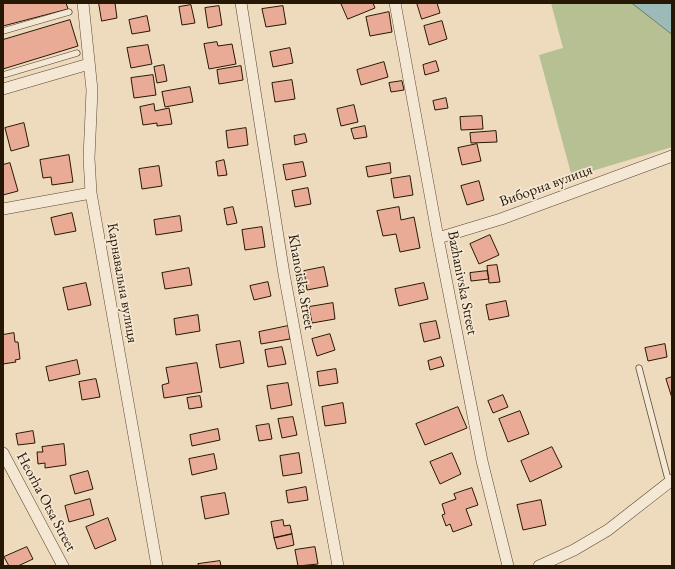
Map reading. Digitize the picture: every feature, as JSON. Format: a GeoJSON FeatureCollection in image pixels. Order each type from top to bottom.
{"type":"FeatureCollection","features":[{"type":"Feature","properties":{"kind":"street","name":"Карнавальна вулиця"},"geometry":{"type":"LineString","coordinates":[[83,3],[92,90],[89,158],[91,193],[156,566]]}},
{"type":"Feature","properties":{"kind":"street","name":"Khanoiska Street"},"geometry":{"type":"LineString","coordinates":[[241,3],[284,274],[338,566]]}},
{"type":"Feature","properties":{"kind":"street","name":"Bazhanivska Street"},"geometry":{"type":"LineString","coordinates":[[395,3],[438,238],[482,461],[508,566]]}},
{"type":"Feature","properties":{"kind":"street"},"geometry":{"type":"LineString","coordinates":[[3,88],[89,64]]}},
{"type":"Feature","properties":{"kind":"street","name":"Виборна вулиця"},"geometry":{"type":"LineString","coordinates":[[438,238],[502,219],[668,157],[672,167]]}},
{"type":"Feature","properties":{"kind":"street"},"geometry":{"type":"LineString","coordinates":[[3,209],[91,193]]}},
{"type":"Feature","properties":{"kind":"street","name":"Heorha Otsa Street"},"geometry":{"type":"LineString","coordinates":[[3,453],[64,566]]}},
{"type":"Feature","properties":{"kind":"street"},"geometry":{"type":"LineString","coordinates":[[539,566],[574,550],[608,530],[670,481]]}},
{"type":"Feature","properties":{"kind":"lane"},"geometry":{"type":"LineString","coordinates":[[3,31],[69,12]]}},
{"type":"Feature","properties":{"kind":"lane"},"geometry":{"type":"LineString","coordinates":[[3,75],[77,53]]}},
{"type":"Feature","properties":{"kind":"lane"},"geometry":{"type":"LineString","coordinates":[[639,368],[670,481]]}},
{"type":"Feature","properties":{"kind":"green space"},"geometry":{"type":"Polygon","coordinates":[[[551,3],[668,3],[650,17],[672,34],[672,147],[572,177],[539,55],[563,48],[551,3]]]}},
{"type":"Feature","properties":{"kind":"water"},"geometry":{"type":"Polygon","coordinates":[[[632,3],[672,3],[672,34],[632,3]]]}},
{"type":"Feature","properties":{"kind":"building"},"geometry":{"type":"Polygon","coordinates":[[[3,3],[66,3],[68,9],[3,26],[3,3]]]}},
{"type":"Feature","properties":{"kind":"building"},"geometry":{"type":"Polygon","coordinates":[[[99,3],[115,3],[117,18],[102,21],[99,3]]]}},
{"type":"Feature","properties":{"kind":"building"},"geometry":{"type":"Polygon","coordinates":[[[341,3],[373,3],[375,8],[348,19],[341,3]]]}},
{"type":"Feature","properties":{"kind":"building"},"geometry":{"type":"Polygon","coordinates":[[[417,3],[437,3],[440,13],[422,19],[417,3]]]}},
{"type":"Feature","properties":{"kind":"building"},"geometry":{"type":"Polygon","coordinates":[[[191,5],[195,23],[182,25],[179,7],[191,5]]]}},
{"type":"Feature","properties":{"kind":"building"},"geometry":{"type":"Polygon","coordinates":[[[219,6],[222,25],[208,28],[205,8],[219,6]]]}},
{"type":"Feature","properties":{"kind":"building"},"geometry":{"type":"Polygon","coordinates":[[[283,6],[286,24],[266,27],[262,9],[283,6]]]}},
{"type":"Feature","properties":{"kind":"building"},"geometry":{"type":"Polygon","coordinates":[[[389,12],[392,32],[370,36],[366,17],[389,12]]]}},
{"type":"Feature","properties":{"kind":"building"},"geometry":{"type":"Polygon","coordinates":[[[147,16],[150,31],[132,34],[129,20],[147,16]]]}},
{"type":"Feature","properties":{"kind":"building"},"geometry":{"type":"Polygon","coordinates":[[[70,20],[78,46],[3,69],[3,40],[70,20]]]}},
{"type":"Feature","properties":{"kind":"building"},"geometry":{"type":"Polygon","coordinates":[[[442,21],[447,39],[429,45],[424,26],[442,21]]]}},
{"type":"Feature","properties":{"kind":"building"},"geometry":{"type":"Polygon","coordinates":[[[217,42],[218,46],[232,44],[236,64],[209,69],[204,44],[217,42]]]}},
{"type":"Feature","properties":{"kind":"building"},"geometry":{"type":"Polygon","coordinates":[[[148,45],[152,64],[131,68],[127,48],[148,45]]]}},
{"type":"Feature","properties":{"kind":"building"},"geometry":{"type":"Polygon","coordinates":[[[290,48],[293,63],[273,67],[270,52],[290,48]]]}},
{"type":"Feature","properties":{"kind":"building"},"geometry":{"type":"Polygon","coordinates":[[[436,61],[439,71],[425,75],[423,65],[436,61]]]}},
{"type":"Feature","properties":{"kind":"building"},"geometry":{"type":"Polygon","coordinates":[[[384,62],[388,77],[361,85],[357,70],[384,62]]]}},
{"type":"Feature","properties":{"kind":"building"},"geometry":{"type":"Polygon","coordinates":[[[164,65],[167,81],[157,83],[154,67],[164,65]]]}},
{"type":"Feature","properties":{"kind":"building"},"geometry":{"type":"Polygon","coordinates":[[[241,66],[243,80],[219,84],[217,70],[241,66]]]}},
{"type":"Feature","properties":{"kind":"building"},"geometry":{"type":"Polygon","coordinates":[[[153,75],[156,95],[134,98],[131,78],[153,75]]]}},
{"type":"Feature","properties":{"kind":"building"},"geometry":{"type":"Polygon","coordinates":[[[292,80],[295,99],[275,102],[272,83],[292,80]]]}},
{"type":"Feature","properties":{"kind":"building"},"geometry":{"type":"Polygon","coordinates":[[[402,81],[404,90],[391,92],[389,83],[402,81]]]}},
{"type":"Feature","properties":{"kind":"building"},"geometry":{"type":"Polygon","coordinates":[[[190,87],[193,102],[165,107],[162,92],[190,87]]]}},
{"type":"Feature","properties":{"kind":"building"},"geometry":{"type":"Polygon","coordinates":[[[446,98],[448,108],[435,110],[433,101],[446,98]]]}},
{"type":"Feature","properties":{"kind":"building"},"geometry":{"type":"Polygon","coordinates":[[[154,104],[155,111],[169,108],[172,124],[157,126],[157,123],[143,125],[140,107],[154,104]]]}},
{"type":"Feature","properties":{"kind":"building"},"geometry":{"type":"Polygon","coordinates":[[[354,105],[358,122],[341,126],[337,109],[354,105]]]}},
{"type":"Feature","properties":{"kind":"building"},"geometry":{"type":"Polygon","coordinates":[[[482,116],[483,129],[461,130],[460,117],[482,116]]]}},
{"type":"Feature","properties":{"kind":"building"},"geometry":{"type":"Polygon","coordinates":[[[24,123],[29,146],[11,151],[5,128],[24,123]]]}},
{"type":"Feature","properties":{"kind":"building"},"geometry":{"type":"Polygon","coordinates":[[[365,126],[367,137],[354,139],[351,129],[365,126]]]}},
{"type":"Feature","properties":{"kind":"building"},"geometry":{"type":"Polygon","coordinates":[[[246,128],[248,145],[228,148],[226,131],[246,128]]]}},
{"type":"Feature","properties":{"kind":"building"},"geometry":{"type":"Polygon","coordinates":[[[496,131],[497,142],[471,143],[470,133],[496,131]]]}},
{"type":"Feature","properties":{"kind":"building"},"geometry":{"type":"Polygon","coordinates":[[[305,134],[307,142],[295,145],[294,136],[305,134]]]}},
{"type":"Feature","properties":{"kind":"building"},"geometry":{"type":"Polygon","coordinates":[[[477,144],[481,161],[462,165],[458,148],[477,144]]]}},
{"type":"Feature","properties":{"kind":"building"},"geometry":{"type":"Polygon","coordinates":[[[69,155],[73,182],[52,185],[51,177],[43,178],[40,160],[69,155]]]}},
{"type":"Feature","properties":{"kind":"building"},"geometry":{"type":"Polygon","coordinates":[[[224,160],[227,175],[218,176],[216,162],[224,160]]]}},
{"type":"Feature","properties":{"kind":"building"},"geometry":{"type":"Polygon","coordinates":[[[303,162],[306,176],[286,180],[283,165],[303,162]]]}},
{"type":"Feature","properties":{"kind":"building"},"geometry":{"type":"Polygon","coordinates":[[[10,163],[18,191],[3,195],[3,165],[10,163]]]}},
{"type":"Feature","properties":{"kind":"building"},"geometry":{"type":"Polygon","coordinates":[[[390,163],[391,173],[368,177],[366,167],[390,163]]]}},
{"type":"Feature","properties":{"kind":"building"},"geometry":{"type":"Polygon","coordinates":[[[159,166],[162,186],[142,189],[139,169],[159,166]]]}},
{"type":"Feature","properties":{"kind":"building"},"geometry":{"type":"Polygon","coordinates":[[[410,176],[413,195],[394,198],[391,179],[410,176]]]}},
{"type":"Feature","properties":{"kind":"building"},"geometry":{"type":"Polygon","coordinates":[[[479,181],[484,200],[467,205],[461,186],[479,181]]]}},
{"type":"Feature","properties":{"kind":"building"},"geometry":{"type":"Polygon","coordinates":[[[308,188],[311,204],[295,207],[292,191],[308,188]]]}},
{"type":"Feature","properties":{"kind":"building"},"geometry":{"type":"Polygon","coordinates":[[[233,207],[237,223],[227,225],[224,209],[233,207]]]}},
{"type":"Feature","properties":{"kind":"building"},"geometry":{"type":"Polygon","coordinates":[[[399,207],[401,220],[414,217],[420,248],[400,252],[396,234],[383,236],[377,211],[399,207]]]}},
{"type":"Feature","properties":{"kind":"building"},"geometry":{"type":"Polygon","coordinates":[[[72,213],[76,231],[55,235],[51,218],[72,213]]]}},
{"type":"Feature","properties":{"kind":"building"},"geometry":{"type":"Polygon","coordinates":[[[180,216],[182,231],[156,235],[154,220],[180,216]]]}},
{"type":"Feature","properties":{"kind":"building"},"geometry":{"type":"Polygon","coordinates":[[[262,227],[265,247],[245,250],[242,230],[262,227]]]}},
{"type":"Feature","properties":{"kind":"building"},"geometry":{"type":"Polygon","coordinates":[[[490,235],[499,255],[479,264],[470,244],[490,235]]]}},
{"type":"Feature","properties":{"kind":"building"},"geometry":{"type":"Polygon","coordinates":[[[497,265],[500,282],[489,283],[487,266],[497,265]]]}},
{"type":"Feature","properties":{"kind":"building"},"geometry":{"type":"Polygon","coordinates":[[[324,267],[328,286],[307,290],[304,271],[324,267]]]}},
{"type":"Feature","properties":{"kind":"building"},"geometry":{"type":"Polygon","coordinates":[[[189,268],[192,285],[165,289],[162,273],[189,268]]]}},
{"type":"Feature","properties":{"kind":"building"},"geometry":{"type":"Polygon","coordinates":[[[487,271],[489,279],[471,281],[470,273],[487,271]]]}},
{"type":"Feature","properties":{"kind":"building"},"geometry":{"type":"Polygon","coordinates":[[[268,282],[271,296],[254,300],[250,286],[268,282]]]}},
{"type":"Feature","properties":{"kind":"building"},"geometry":{"type":"Polygon","coordinates":[[[86,283],[91,305],[68,310],[63,288],[86,283]]]}},
{"type":"Feature","properties":{"kind":"building"},"geometry":{"type":"Polygon","coordinates":[[[424,283],[428,299],[399,306],[395,289],[424,283]]]}},
{"type":"Feature","properties":{"kind":"building"},"geometry":{"type":"Polygon","coordinates":[[[506,301],[509,316],[489,320],[486,305],[506,301]]]}},
{"type":"Feature","properties":{"kind":"building"},"geometry":{"type":"Polygon","coordinates":[[[333,303],[335,319],[312,323],[309,307],[333,303]]]}},
{"type":"Feature","properties":{"kind":"building"},"geometry":{"type":"Polygon","coordinates":[[[198,315],[200,331],[176,335],[174,319],[198,315]]]}},
{"type":"Feature","properties":{"kind":"building"},"geometry":{"type":"Polygon","coordinates":[[[436,321],[440,338],[424,342],[420,324],[436,321]]]}},
{"type":"Feature","properties":{"kind":"building"},"geometry":{"type":"Polygon","coordinates":[[[288,326],[290,339],[261,344],[259,332],[288,326]]]}},
{"type":"Feature","properties":{"kind":"building"},"geometry":{"type":"Polygon","coordinates":[[[14,333],[15,342],[18,342],[20,359],[15,360],[16,362],[3,364],[3,335],[14,333]]]}},
{"type":"Feature","properties":{"kind":"building"},"geometry":{"type":"Polygon","coordinates":[[[330,334],[335,350],[317,356],[312,339],[330,334]]]}},
{"type":"Feature","properties":{"kind":"building"},"geometry":{"type":"Polygon","coordinates":[[[240,341],[244,363],[220,368],[216,345],[240,341]]]}},
{"type":"Feature","properties":{"kind":"building"},"geometry":{"type":"Polygon","coordinates":[[[665,344],[667,357],[648,361],[645,348],[665,344]]]}},
{"type":"Feature","properties":{"kind":"building"},"geometry":{"type":"Polygon","coordinates":[[[282,347],[286,364],[268,367],[265,350],[282,347]]]}},
{"type":"Feature","properties":{"kind":"building"},"geometry":{"type":"Polygon","coordinates":[[[441,357],[444,366],[430,370],[428,361],[441,357]]]}},
{"type":"Feature","properties":{"kind":"building"},"geometry":{"type":"Polygon","coordinates":[[[77,360],[80,374],[49,381],[46,367],[77,360]]]}},
{"type":"Feature","properties":{"kind":"building"},"geometry":{"type":"Polygon","coordinates":[[[197,363],[202,392],[164,398],[162,385],[169,383],[166,368],[197,363]]]}},
{"type":"Feature","properties":{"kind":"building"},"geometry":{"type":"Polygon","coordinates":[[[336,369],[338,383],[319,386],[317,372],[336,369]]]}},
{"type":"Feature","properties":{"kind":"building"},"geometry":{"type":"Polygon","coordinates":[[[672,377],[672,398],[666,379],[672,377]]]}},
{"type":"Feature","properties":{"kind":"building"},"geometry":{"type":"Polygon","coordinates":[[[96,379],[100,397],[82,400],[79,382],[96,379]]]}},
{"type":"Feature","properties":{"kind":"building"},"geometry":{"type":"Polygon","coordinates":[[[288,383],[292,405],[271,409],[267,386],[288,383]]]}},
{"type":"Feature","properties":{"kind":"building"},"geometry":{"type":"Polygon","coordinates":[[[503,395],[508,407],[493,413],[488,401],[503,395]]]}},
{"type":"Feature","properties":{"kind":"building"},"geometry":{"type":"Polygon","coordinates":[[[200,396],[202,407],[189,409],[187,398],[200,396]]]}},
{"type":"Feature","properties":{"kind":"building"},"geometry":{"type":"Polygon","coordinates":[[[343,403],[346,423],[325,426],[322,407],[343,403]]]}},
{"type":"Feature","properties":{"kind":"building"},"geometry":{"type":"Polygon","coordinates":[[[458,407],[467,428],[425,445],[416,424],[458,407]]]}},
{"type":"Feature","properties":{"kind":"building"},"geometry":{"type":"Polygon","coordinates":[[[520,411],[529,434],[508,442],[499,419],[520,411]]]}},
{"type":"Feature","properties":{"kind":"building"},"geometry":{"type":"Polygon","coordinates":[[[293,417],[297,435],[282,438],[278,419],[293,417]]]}},
{"type":"Feature","properties":{"kind":"building"},"geometry":{"type":"Polygon","coordinates":[[[269,424],[272,439],[259,441],[256,426],[269,424]]]}},
{"type":"Feature","properties":{"kind":"building"},"geometry":{"type":"Polygon","coordinates":[[[218,429],[220,440],[192,446],[190,435],[218,429]]]}},
{"type":"Feature","properties":{"kind":"building"},"geometry":{"type":"Polygon","coordinates":[[[33,431],[35,443],[18,445],[16,434],[33,431]]]}},
{"type":"Feature","properties":{"kind":"building"},"geometry":{"type":"Polygon","coordinates":[[[64,444],[66,465],[45,468],[45,463],[38,464],[37,452],[43,452],[42,447],[64,444]]]}},
{"type":"Feature","properties":{"kind":"building"},"geometry":{"type":"Polygon","coordinates":[[[552,447],[562,467],[530,482],[521,461],[552,447]]]}},
{"type":"Feature","properties":{"kind":"building"},"geometry":{"type":"Polygon","coordinates":[[[299,453],[302,473],[283,476],[280,456],[299,453]]]}},
{"type":"Feature","properties":{"kind":"building"},"geometry":{"type":"Polygon","coordinates":[[[452,453],[461,474],[440,484],[430,462],[452,453]]]}},
{"type":"Feature","properties":{"kind":"building"},"geometry":{"type":"Polygon","coordinates":[[[214,454],[217,469],[192,475],[189,459],[214,454]]]}},
{"type":"Feature","properties":{"kind":"building"},"geometry":{"type":"Polygon","coordinates":[[[88,471],[93,489],[75,494],[70,476],[88,471]]]}},
{"type":"Feature","properties":{"kind":"building"},"geometry":{"type":"Polygon","coordinates":[[[306,487],[308,500],[288,503],[286,491],[306,487]]]}},
{"type":"Feature","properties":{"kind":"building"},"geometry":{"type":"Polygon","coordinates":[[[472,488],[478,505],[466,509],[472,525],[453,532],[450,524],[446,526],[442,515],[445,514],[442,504],[456,499],[454,494],[472,488]]]}},
{"type":"Feature","properties":{"kind":"building"},"geometry":{"type":"Polygon","coordinates":[[[225,493],[229,514],[205,519],[201,497],[225,493]]]}},
{"type":"Feature","properties":{"kind":"building"},"geometry":{"type":"Polygon","coordinates":[[[90,499],[94,515],[69,522],[65,506],[90,499]]]}},
{"type":"Feature","properties":{"kind":"building"},"geometry":{"type":"Polygon","coordinates":[[[541,500],[546,525],[523,530],[517,505],[541,500]]]}},
{"type":"Feature","properties":{"kind":"building"},"geometry":{"type":"Polygon","coordinates":[[[108,518],[116,540],[95,549],[86,527],[108,518]]]}},
{"type":"Feature","properties":{"kind":"building"},"geometry":{"type":"Polygon","coordinates":[[[283,520],[284,526],[290,525],[292,534],[274,538],[271,522],[283,520]]]}},
{"type":"Feature","properties":{"kind":"building"},"geometry":{"type":"Polygon","coordinates":[[[292,534],[294,545],[277,549],[274,538],[292,534]]]}},
{"type":"Feature","properties":{"kind":"building"},"geometry":{"type":"Polygon","coordinates":[[[27,547],[33,559],[18,566],[9,566],[4,557],[27,547]]]}},
{"type":"Feature","properties":{"kind":"building"},"geometry":{"type":"Polygon","coordinates":[[[315,547],[318,564],[298,566],[295,550],[315,547]]]}},
{"type":"Feature","properties":{"kind":"building"},"geometry":{"type":"Polygon","coordinates":[[[220,561],[221,566],[199,566],[198,564],[220,561]]]}}]}
